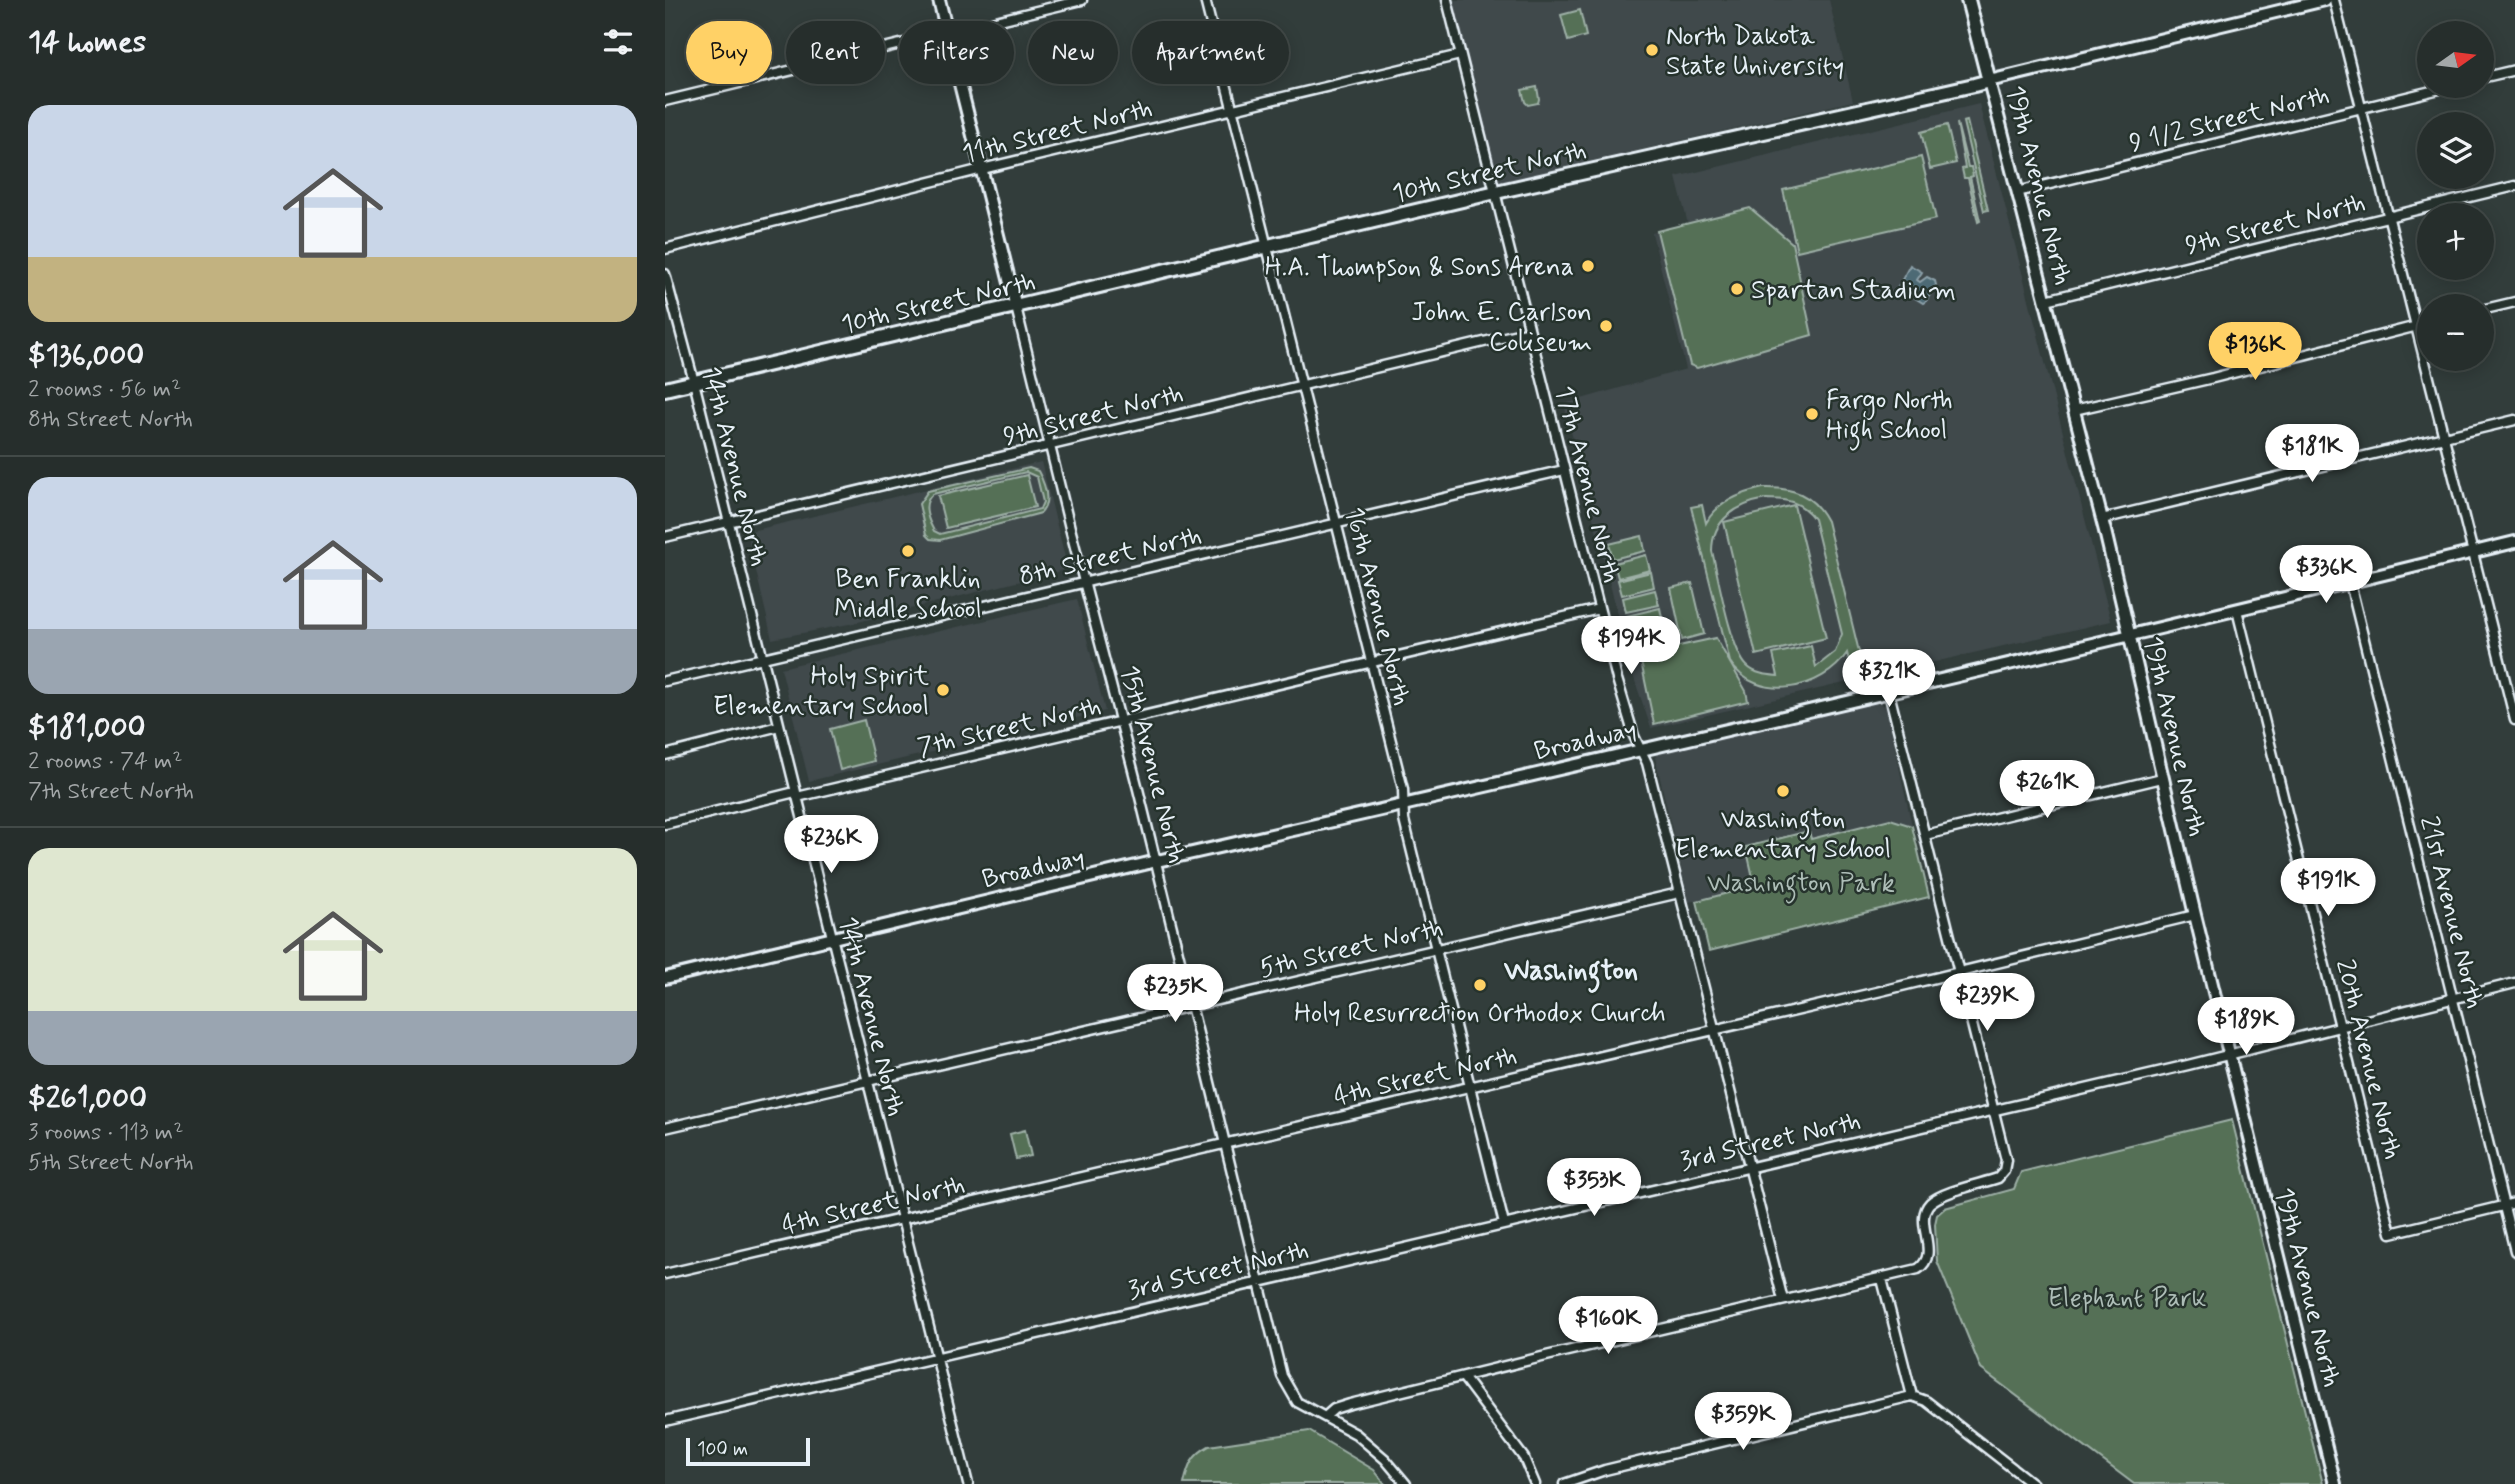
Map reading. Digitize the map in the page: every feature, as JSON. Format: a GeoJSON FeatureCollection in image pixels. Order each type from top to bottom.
{"type":"FeatureCollection","features":[{"type":"Feature","properties":{"kind":"main road","name":"19th Avenue North"},"geometry":{"type":"LineString","coordinates":[[1968,0],[1989,81]]}},
{"type":"Feature","properties":{"kind":"main road","name":"10th Street North"},"geometry":{"type":"LineString","coordinates":[[665,389],[1496,192],[1765,134],[1989,81]]}},
{"type":"Feature","properties":{"kind":"street","name":"15th Avenue North"},"geometry":{"type":"LineString","coordinates":[[939,0],[944,21]]}},
{"type":"Feature","properties":{"kind":"street"},"geometry":{"type":"LineString","coordinates":[[996,21],[1082,0]]}},
{"type":"Feature","properties":{"kind":"street","name":"16th Avenue North"},"geometry":{"type":"LineString","coordinates":[[1205,0],[1403,789],[1404,820],[1504,1224]]}},
{"type":"Feature","properties":{"kind":"street","name":"17th Avenue North"},"geometry":{"type":"LineString","coordinates":[[1447,0],[1616,679],[1634,736],[1647,763],[1783,1300]]}},
{"type":"Feature","properties":{"kind":"street","name":"10th Street North"},"geometry":{"type":"LineString","coordinates":[[1989,81],[2325,0]]}},
{"type":"Feature","properties":{"kind":"street"},"geometry":{"type":"LineString","coordinates":[[2334,0],[2515,720]]}},
{"type":"Feature","properties":{"kind":"street"},"geometry":{"type":"LineString","coordinates":[[665,101],[899,45]]}},
{"type":"Feature","properties":{"kind":"street","name":"11th Street North"},"geometry":{"type":"LineString","coordinates":[[665,249],[982,169],[1460,55]]}},
{"type":"Feature","properties":{"kind":"street"},"geometry":{"type":"LineString","coordinates":[[2494,75],[2515,70]]}},
{"type":"Feature","properties":{"kind":"street","name":"19th Avenue North"},"geometry":{"type":"LineString","coordinates":[[1989,81],[2102,519],[2195,915],[2335,1484]]}},
{"type":"Feature","properties":{"kind":"street","name":"15th Avenue North"},"geometry":{"type":"LineString","coordinates":[[960,84],[1121,721],[1282,1376],[1297,1402],[1365,1440],[1406,1484]]}},
{"type":"Feature","properties":{"kind":"street","name":"9 1/2 Street North"},"geometry":{"type":"LineString","coordinates":[[2017,192],[2417,94]]}},
{"type":"Feature","properties":{"kind":"street","name":"9th Street North"},"geometry":{"type":"LineString","coordinates":[[2046,300],[2515,186]]}},
{"type":"Feature","properties":{"kind":"street","name":"14th Avenue North"},"geometry":{"type":"LineString","coordinates":[[665,274],[968,1484]]}},
{"type":"Feature","properties":{"kind":"street"},"geometry":{"type":"LineString","coordinates":[[2494,307],[2515,302]]}},
{"type":"Feature","properties":{"kind":"street"},"geometry":{"type":"LineString","coordinates":[[2074,410],[2416,326]]}},
{"type":"Feature","properties":{"kind":"street","name":"9th Street North"},"geometry":{"type":"LineString","coordinates":[[665,537],[1530,331]]}},
{"type":"Feature","properties":{"kind":"street"},"geometry":{"type":"LineString","coordinates":[[2102,519],[2515,420]]}},
{"type":"Feature","properties":{"kind":"street","name":"8th Street North"},"geometry":{"type":"LineString","coordinates":[[665,681],[1564,470]]}},
{"type":"Feature","properties":{"kind":"street","name":"Broadway"},"geometry":{"type":"LineString","coordinates":[[665,978],[1889,693],[2515,542]]}},
{"type":"Feature","properties":{"kind":"street","name":"21st Avenue North"},"geometry":{"type":"LineString","coordinates":[[2350,583],[2515,1251]]}},
{"type":"Feature","properties":{"kind":"street","name":"7th Street North"},"geometry":{"type":"LineString","coordinates":[[665,824],[1599,609]]}},
{"type":"Feature","properties":{"kind":"street","name":"20th Avenue North"},"geometry":{"type":"LineString","coordinates":[[2237,610],[2391,1233],[2504,1206]]}},
{"type":"Feature","properties":{"kind":"street"},"geometry":{"type":"LineString","coordinates":[[1326,1416],[1334,1409],[1350,1405],[1918,1269],[1927,1262],[1924,1221],[1929,1204],[1938,1197],[1998,1178],[2004,1171],[2006,1160],[1889,693]]}},
{"type":"Feature","properties":{"kind":"street"},"geometry":{"type":"LineString","coordinates":[[665,755],[779,726]]}},
{"type":"Feature","properties":{"kind":"street"},"geometry":{"type":"LineString","coordinates":[[1925,835],[2162,778]]}},
{"type":"Feature","properties":{"kind":"street","name":"5th Street North"},"geometry":{"type":"LineString","coordinates":[[665,1128],[1679,893]]}},
{"type":"Feature","properties":{"kind":"street","name":"4th Street North"},"geometry":{"type":"LineString","coordinates":[[665,1274],[2195,915]]}},
{"type":"Feature","properties":{"kind":"street","name":"3rd Street North"},"geometry":{"type":"LineString","coordinates":[[665,1421],[2229,1054],[2515,983]]}},
{"type":"Feature","properties":{"kind":"street"},"geometry":{"type":"LineString","coordinates":[[2504,1206],[2515,1203]]}},
{"type":"Feature","properties":{"kind":"street"},"geometry":{"type":"LineString","coordinates":[[1882,1279],[1912,1396]]}},
{"type":"Feature","properties":{"kind":"street"},"geometry":{"type":"LineString","coordinates":[[1463,1377],[1524,1458],[1535,1484]]}},
{"type":"Feature","properties":{"kind":"street"},"geometry":{"type":"LineString","coordinates":[[1564,1484],[1605,1470],[1912,1396],[1926,1401],[2033,1484]]}},
{"type":"Feature","properties":{"kind":"shaded area","name":"North Dakota State University"},"geometry":{"type":"Polygon","coordinates":[[[1451,0],[1829,0],[1853,101],[1496,183],[1451,0]]]}},
{"type":"Feature","properties":{"kind":"shaded area","name":"Fargo North High School"},"geometry":{"type":"Polygon","coordinates":[[[1979,104],[2111,621],[1651,728],[1634,678],[1564,404],[1686,369],[1652,233],[1688,224],[1676,177],[1979,104]]]}},
{"type":"Feature","properties":{"kind":"shaded area","name":"Ben Franklin Middle School"},"geometry":{"type":"Polygon","coordinates":[[[1041,462],[1068,569],[854,623],[772,639],[747,532],[1041,462]]]}},
{"type":"Feature","properties":{"kind":"shaded area","name":"Holy Spirit Elementary School"},"geometry":{"type":"Polygon","coordinates":[[[1077,599],[1105,711],[809,781],[781,668],[1077,599]]]}},
{"type":"Feature","properties":{"kind":"shaded area","name":"Washington Elementary School"},"geometry":{"type":"Polygon","coordinates":[[[1878,700],[1886,707],[1912,826],[1890,819],[1811,839],[1808,831],[1746,846],[1755,886],[1689,902],[1655,757],[1659,753],[1878,700]]]}},
{"type":"Feature","properties":{"kind":"green space"},"geometry":{"type":"Polygon","coordinates":[[[1580,10],[1586,36],[1568,41],[1561,15],[1580,10]]]}},
{"type":"Feature","properties":{"kind":"green space"},"geometry":{"type":"Polygon","coordinates":[[[1537,87],[1538,103],[1528,105],[1522,90],[1537,87]]]}},
{"type":"Feature","properties":{"kind":"green space"},"geometry":{"type":"Polygon","coordinates":[[[1967,121],[1988,210],[1984,211],[1963,122],[1967,121]]]}},
{"type":"Feature","properties":{"kind":"green space"},"geometry":{"type":"Polygon","coordinates":[[[1957,123],[1968,167],[1971,167],[1973,176],[1970,177],[1980,221],[1978,222],[1968,178],[1964,178],[1962,169],[1965,168],[1957,123]]]}},
{"type":"Feature","properties":{"kind":"green space"},"geometry":{"type":"Polygon","coordinates":[[[1947,125],[1956,163],[1930,169],[1921,132],[1947,125]]]}},
{"type":"Feature","properties":{"kind":"green space"},"geometry":{"type":"Polygon","coordinates":[[[1921,157],[1936,219],[1797,251],[1783,190],[1921,157]]]}},
{"type":"Feature","properties":{"kind":"green space","name":"Spartan Stadium"},"geometry":{"type":"Polygon","coordinates":[[[1750,208],[1792,243],[1812,335],[1697,368],[1690,365],[1657,231],[1750,208]]]}},
{"type":"Feature","properties":{"kind":"green space"},"geometry":{"type":"Polygon","coordinates":[[[1029,468],[1038,471],[1045,487],[1046,504],[1041,513],[940,540],[930,539],[926,535],[919,504],[928,491],[1029,468]],[[1026,472],[933,494],[926,507],[934,531],[940,534],[1040,509],[1043,502],[1037,477],[1026,472]]]}},
{"type":"Feature","properties":{"kind":"green space"},"geometry":{"type":"Polygon","coordinates":[[[1027,475],[1035,507],[946,528],[938,496],[1027,475]]]}},
{"type":"Feature","properties":{"kind":"green space"},"geometry":{"type":"Polygon","coordinates":[[[1763,488],[1783,489],[1801,494],[1815,504],[1827,521],[1863,668],[1852,671],[1847,653],[1836,666],[1807,683],[1773,687],[1756,684],[1742,675],[1730,662],[1691,507],[1702,505],[1706,523],[1723,504],[1763,488]],[[1766,499],[1746,505],[1729,515],[1717,530],[1712,551],[1730,630],[1741,658],[1754,671],[1778,676],[1773,654],[1811,646],[1816,667],[1835,652],[1842,634],[1814,519],[1798,505],[1766,499]]]}},
{"type":"Feature","properties":{"kind":"green space"},"geometry":{"type":"Polygon","coordinates":[[[1794,505],[1826,638],[1756,655],[1724,522],[1794,505]]]}},
{"type":"Feature","properties":{"kind":"green space"},"geometry":{"type":"Polygon","coordinates":[[[1642,536],[1645,551],[1613,559],[1609,544],[1642,536]]]}},
{"type":"Feature","properties":{"kind":"green space"},"geometry":{"type":"Polygon","coordinates":[[[1646,555],[1650,570],[1618,578],[1614,563],[1646,555]]]}},
{"type":"Feature","properties":{"kind":"green space"},"geometry":{"type":"Polygon","coordinates":[[[1651,572],[1654,587],[1622,595],[1618,580],[1651,572]]]}},
{"type":"Feature","properties":{"kind":"green space"},"geometry":{"type":"Polygon","coordinates":[[[1692,583],[1704,634],[1682,640],[1671,588],[1692,583]]]}},
{"type":"Feature","properties":{"kind":"green space"},"geometry":{"type":"Polygon","coordinates":[[[1655,590],[1659,605],[1626,612],[1623,598],[1655,590]]]}},
{"type":"Feature","properties":{"kind":"green space"},"geometry":{"type":"Polygon","coordinates":[[[1660,608],[1663,623],[1631,631],[1627,616],[1660,608]]]}},
{"type":"Feature","properties":{"kind":"green space"},"geometry":{"type":"Polygon","coordinates":[[[1664,626],[1668,641],[1635,649],[1632,634],[1664,626]]]}},
{"type":"Feature","properties":{"kind":"green space"},"geometry":{"type":"Polygon","coordinates":[[[1716,638],[1746,691],[1748,701],[1654,724],[1639,652],[1647,653],[1716,638]]]}},
{"type":"Feature","properties":{"kind":"green space"},"geometry":{"type":"Polygon","coordinates":[[[864,720],[874,761],[840,770],[830,729],[864,720]]]}},
{"type":"Feature","properties":{"kind":"green space","name":"Washington Park"},"geometry":{"type":"Polygon","coordinates":[[[1890,819],[1912,826],[1929,897],[1709,951],[1697,901],[1755,886],[1746,847],[1809,831],[1811,839],[1890,819]]]}},
{"type":"Feature","properties":{"kind":"green space","name":"Elephant Park"},"geometry":{"type":"Polygon","coordinates":[[[2232,1120],[2323,1484],[2134,1484],[1981,1369],[1937,1261],[1937,1215],[1945,1208],[2014,1189],[2021,1172],[2232,1120]]]}},
{"type":"Feature","properties":{"kind":"green space"},"geometry":{"type":"Polygon","coordinates":[[[1025,1130],[1031,1156],[1016,1159],[1010,1134],[1025,1130]]]}},
{"type":"Feature","properties":{"kind":"green space"},"geometry":{"type":"Polygon","coordinates":[[[1309,1431],[1374,1470],[1385,1484],[1184,1484],[1192,1462],[1198,1453],[1209,1446],[1309,1431]]]}},
{"type":"Feature","properties":{"kind":"water"},"geometry":{"type":"Polygon","coordinates":[[[1910,265],[1922,272],[1917,280],[1920,282],[1927,277],[1935,281],[1936,285],[1923,303],[1915,298],[1913,287],[1908,295],[1897,289],[1910,265]]]}},
{"type":"Feature","properties":{"kind":"place","name":"North Dakota State University"},"geometry":{"type":"Point","coordinates":[1652,50]}},
{"type":"Feature","properties":{"kind":"place","name":"H.A. Thompson & Sons Arena"},"geometry":{"type":"Point","coordinates":[1588,266]}},
{"type":"Feature","properties":{"kind":"place","name":"Spartan Stadium"},"geometry":{"type":"Point","coordinates":[1737,289]}},
{"type":"Feature","properties":{"kind":"place","name":"John E. Carlson Coliseum"},"geometry":{"type":"Point","coordinates":[1606,326]}},
{"type":"Feature","properties":{"kind":"place","name":"Fargo North High School"},"geometry":{"type":"Point","coordinates":[1812,414]}},
{"type":"Feature","properties":{"kind":"place","name":"Ben Franklin Middle School"},"geometry":{"type":"Point","coordinates":[908,551]}},
{"type":"Feature","properties":{"kind":"place","name":"Holy Spirit Elementary School"},"geometry":{"type":"Point","coordinates":[943,690]}},
{"type":"Feature","properties":{"kind":"place","name":"Washington Elementary School"},"geometry":{"type":"Point","coordinates":[1783,791]}},
{"type":"Feature","properties":{"kind":"place","name":"Holy Resurrection Orthodox Church"},"geometry":{"type":"Point","coordinates":[1480,985]}},
{"type":"Feature","properties":{"kind":"district","name":"Washington"},"geometry":{"type":"Point","coordinates":[1571,969]}}]}
